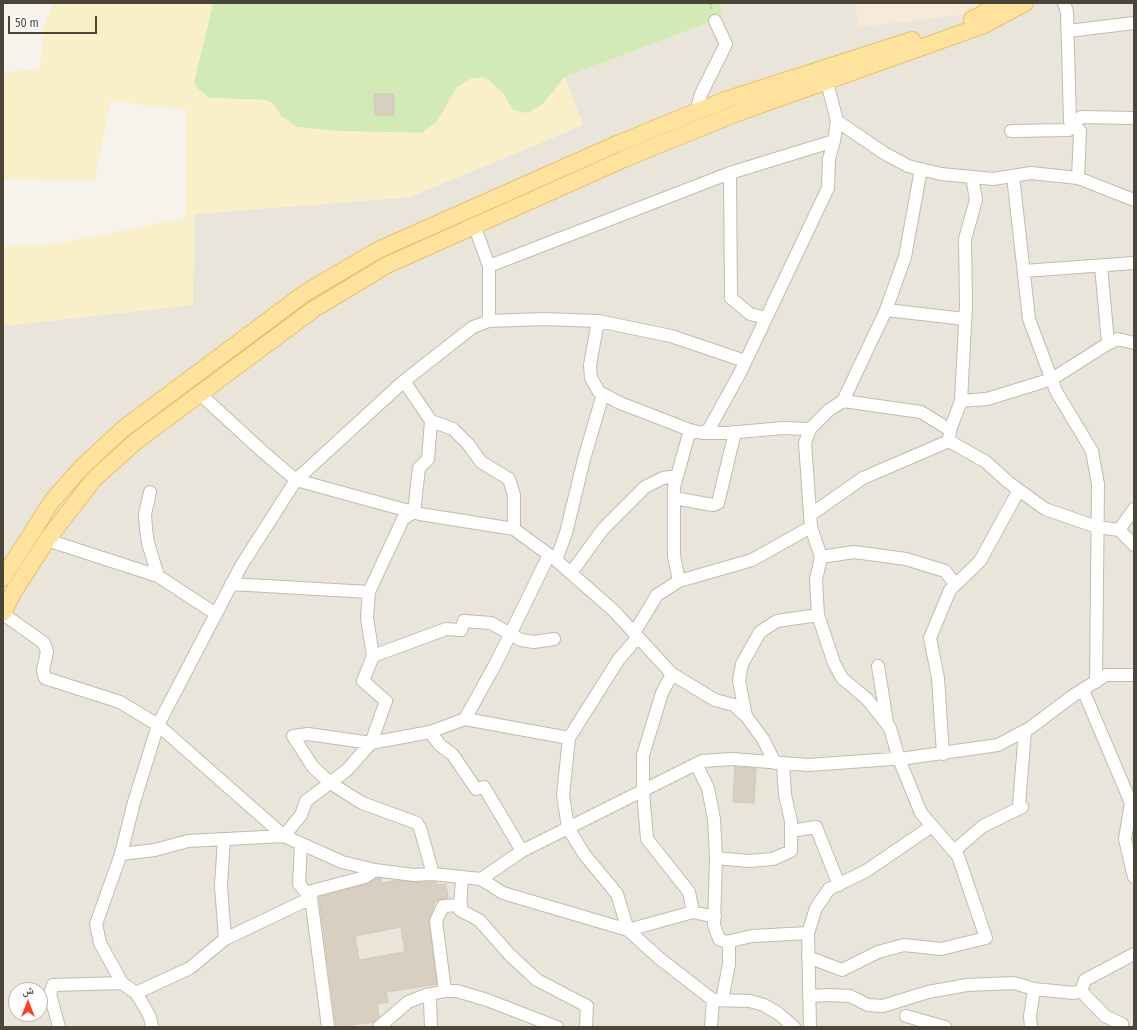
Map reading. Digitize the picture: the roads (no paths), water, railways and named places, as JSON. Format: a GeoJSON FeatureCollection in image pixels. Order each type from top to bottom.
{"type":"FeatureCollection","features":[{"type":"Feature","properties":{"kind":"main road"},"geometry":{"type":"LineString","coordinates":[[3,578],[52,501],[82,467],[123,429],[305,293],[378,250],[505,193],[725,100],[875,53],[980,16],[1000,3]]}},
{"type":"Feature","properties":{"kind":"main road"},"geometry":{"type":"LineString","coordinates":[[3,613],[14,591],[47,540],[94,479],[136,442],[314,309],[387,265],[624,159],[725,118],[984,26],[1024,3]]}},
{"type":"Feature","properties":{"kind":"street"},"geometry":{"type":"LineString","coordinates":[[1064,3],[1067,12],[1068,31],[1070,121],[1080,131],[1078,178]]}},
{"type":"Feature","properties":{"kind":"street"},"geometry":{"type":"LineString","coordinates":[[696,112],[701,94],[726,44],[715,21]]}},
{"type":"Feature","properties":{"kind":"street"},"geometry":{"type":"LineString","coordinates":[[1068,31],[1134,23]]}},
{"type":"Feature","properties":{"kind":"street"},"geometry":{"type":"LineString","coordinates":[[703,433],[709,429],[746,361],[828,188],[829,159],[837,121],[827,82]]}},
{"type":"Feature","properties":{"kind":"street"},"geometry":{"type":"LineString","coordinates":[[1012,131],[1069,130],[1081,117],[1134,118]]}},
{"type":"Feature","properties":{"kind":"street"},"geometry":{"type":"LineString","coordinates":[[837,121],[884,153],[908,166],[941,174],[992,179],[1031,173],[1078,178],[1134,200]]}},
{"type":"Feature","properties":{"kind":"street"},"geometry":{"type":"LineString","coordinates":[[489,266],[730,173],[834,141]]}},
{"type":"Feature","properties":{"kind":"street"},"geometry":{"type":"LineString","coordinates":[[808,957],[842,970],[878,952],[904,944],[941,949],[986,938],[958,856],[920,814],[899,759],[890,728],[867,699],[842,678],[834,663],[818,615],[816,580],[821,557],[811,527],[805,443],[810,429],[829,410],[843,401],[886,310],[905,257],[921,169]]}},
{"type":"Feature","properties":{"kind":"street"},"geometry":{"type":"LineString","coordinates":[[730,173],[731,298],[750,314],[766,318]]}},
{"type":"Feature","properties":{"kind":"street"},"geometry":{"type":"LineString","coordinates":[[1013,176],[1029,320],[1056,391],[1092,451],[1098,484],[1096,682]]}},
{"type":"Feature","properties":{"kind":"street"},"geometry":{"type":"LineString","coordinates":[[810,515],[863,478],[950,435],[961,401],[965,320],[965,239],[976,200],[972,177]]}},
{"type":"Feature","properties":{"kind":"street"},"geometry":{"type":"LineString","coordinates":[[474,225],[489,266],[489,321]]}},
{"type":"Feature","properties":{"kind":"street"},"geometry":{"type":"LineString","coordinates":[[1024,271],[1134,263]]}},
{"type":"Feature","properties":{"kind":"street"},"geometry":{"type":"LineString","coordinates":[[1102,266],[1108,343]]}},
{"type":"Feature","properties":{"kind":"street"},"geometry":{"type":"LineString","coordinates":[[886,310],[965,320]]}},
{"type":"Feature","properties":{"kind":"street"},"geometry":{"type":"LineString","coordinates":[[152,1027],[150,1017],[136,993],[122,982],[100,943],[96,924],[121,854],[134,802],[158,725],[241,566],[296,480],[404,381],[473,327],[489,321],[544,319],[598,321],[671,336],[746,361]]}},
{"type":"Feature","properties":{"kind":"street"},"geometry":{"type":"LineString","coordinates":[[598,321],[590,365],[591,378],[599,392],[620,403],[690,430],[703,433],[784,428],[810,429]]}},
{"type":"Feature","properties":{"kind":"street"},"geometry":{"type":"LineString","coordinates":[[961,401],[987,399],[1052,379],[1108,343],[1118,339],[1134,343]]}},
{"type":"Feature","properties":{"kind":"street"},"geometry":{"type":"LineString","coordinates":[[404,381],[431,421],[453,429],[468,444],[481,462],[509,478],[514,495],[514,530]]}},
{"type":"Feature","properties":{"kind":"street"},"geometry":{"type":"LineString","coordinates":[[200,394],[262,452],[296,480],[414,512],[514,530],[553,558],[614,611],[672,674],[715,700],[734,705],[746,716],[779,764],[791,831],[791,851],[773,859],[749,861],[716,858]]}},
{"type":"Feature","properties":{"kind":"street"},"geometry":{"type":"LineString","coordinates":[[465,720],[566,533],[584,459],[603,394]]}},
{"type":"Feature","properties":{"kind":"street"},"geometry":{"type":"LineString","coordinates":[[843,401],[921,412],[986,462],[1019,490],[1046,509],[1097,527],[1119,530],[1134,545]]}},
{"type":"Feature","properties":{"kind":"street"},"geometry":{"type":"LineString","coordinates":[[414,512],[419,468],[428,459],[431,421]]}},
{"type":"Feature","properties":{"kind":"street"},"geometry":{"type":"LineString","coordinates":[[679,581],[674,556],[674,487],[690,430]]}},
{"type":"Feature","properties":{"kind":"street"},"geometry":{"type":"LineString","coordinates":[[674,498],[713,505],[718,503],[735,432]]}},
{"type":"Feature","properties":{"kind":"street"},"geometry":{"type":"LineString","coordinates":[[571,573],[604,529],[645,487],[664,478],[677,476]]}},
{"type":"Feature","properties":{"kind":"street"},"geometry":{"type":"LineString","coordinates":[[943,754],[938,678],[930,638],[950,590],[980,561],[1019,490]]}},
{"type":"Feature","properties":{"kind":"street"},"geometry":{"type":"LineString","coordinates":[[150,492],[145,514],[146,529],[148,543],[158,576]]}},
{"type":"Feature","properties":{"kind":"street"},"geometry":{"type":"LineString","coordinates":[[1119,530],[1134,509]]}},
{"type":"Feature","properties":{"kind":"street"},"geometry":{"type":"LineString","coordinates":[[121,854],[155,850],[188,841],[284,836],[301,815],[306,801],[329,782],[347,770],[371,743],[386,701],[363,681],[373,656],[367,618],[369,592],[403,519],[414,512]]}},
{"type":"Feature","properties":{"kind":"street"},"geometry":{"type":"LineString","coordinates":[[628,930],[617,894],[584,854],[568,828],[563,796],[569,738],[636,635],[657,595],[679,581],[752,560],[811,527]]}},
{"type":"Feature","properties":{"kind":"street"},"geometry":{"type":"LineString","coordinates":[[47,540],[158,576],[216,614]]}},
{"type":"Feature","properties":{"kind":"street"},"geometry":{"type":"LineString","coordinates":[[821,557],[854,552],[906,559],[945,571],[955,584]]}},
{"type":"Feature","properties":{"kind":"street"},"geometry":{"type":"LineString","coordinates":[[231,584],[369,592]]}},
{"type":"Feature","properties":{"kind":"street"},"geometry":{"type":"LineString","coordinates":[[3,613],[44,643],[47,652],[43,670],[45,678],[120,702],[158,725],[284,836],[301,845],[342,862],[374,870],[414,875],[433,874],[481,879],[503,893],[628,930],[659,958],[718,1000],[750,1001],[764,1005],[780,1014],[794,1027]]}},
{"type":"Feature","properties":{"kind":"street"},"geometry":{"type":"LineString","coordinates":[[746,716],[739,681],[742,664],[760,632],[777,621],[818,615]]}},
{"type":"Feature","properties":{"kind":"street"},"geometry":{"type":"LineString","coordinates":[[373,656],[446,629],[461,630],[464,621],[491,623],[511,633],[520,640],[534,642],[554,639]]}},
{"type":"Feature","properties":{"kind":"street"},"geometry":{"type":"LineString","coordinates":[[878,666],[887,724]]}},
{"type":"Feature","properties":{"kind":"street"},"geometry":{"type":"LineString","coordinates":[[672,674],[662,693],[643,754],[643,791],[647,839],[689,892],[693,912]]}},
{"type":"Feature","properties":{"kind":"street"},"geometry":{"type":"LineString","coordinates":[[481,879],[522,851],[702,761],[732,759],[779,764],[808,765],[899,759],[943,754],[998,745],[1025,731],[1106,675],[1134,675]]}},
{"type":"Feature","properties":{"kind":"street"},"geometry":{"type":"LineString","coordinates":[[1083,690],[1132,805],[1125,839],[1134,877]]}},
{"type":"Feature","properties":{"kind":"street"},"geometry":{"type":"LineString","coordinates":[[433,874],[420,828],[417,823],[362,803],[329,782],[313,767],[293,736],[308,734],[371,743],[430,732],[465,720],[569,738]]}},
{"type":"Feature","properties":{"kind":"street"},"geometry":{"type":"LineString","coordinates":[[954,851],[983,826],[1022,807],[1019,805],[1025,731]]}},
{"type":"Feature","properties":{"kind":"street"},"geometry":{"type":"LineString","coordinates":[[430,732],[440,745],[453,755],[476,789],[484,787],[522,851]]}},
{"type":"Feature","properties":{"kind":"street"},"geometry":{"type":"LineString","coordinates":[[696,764],[708,788],[714,819],[716,858],[714,925],[719,939],[729,942],[752,936],[808,933]]}},
{"type":"Feature","properties":{"kind":"street"},"geometry":{"type":"LineString","coordinates":[[810,1027],[808,933],[816,908],[829,889],[866,872],[932,826]]}},
{"type":"Feature","properties":{"kind":"street"},"geometry":{"type":"LineString","coordinates":[[791,831],[816,827],[839,885]]}},
{"type":"Feature","properties":{"kind":"street"},"geometry":{"type":"LineString","coordinates":[[224,839],[221,886],[225,939]]}},
{"type":"Feature","properties":{"kind":"street"},"geometry":{"type":"LineString","coordinates":[[301,845],[299,884],[311,898]]}},
{"type":"Feature","properties":{"kind":"street"},"geometry":{"type":"LineString","coordinates":[[328,1027],[311,898],[312,891],[365,877],[374,870]]}},
{"type":"Feature","properties":{"kind":"street"},"geometry":{"type":"LineString","coordinates":[[462,877],[460,910],[479,920],[509,954],[537,980],[587,1006],[586,1027]]}},
{"type":"Feature","properties":{"kind":"street"},"geometry":{"type":"LineString","coordinates":[[136,993],[190,968],[225,939],[311,898]]}},
{"type":"Feature","properties":{"kind":"street"},"geometry":{"type":"LineString","coordinates":[[445,991],[436,921],[443,906],[461,905]]}},
{"type":"Feature","properties":{"kind":"street"},"geometry":{"type":"LineString","coordinates":[[628,930],[693,912],[715,917]]}},
{"type":"Feature","properties":{"kind":"street"},"geometry":{"type":"LineString","coordinates":[[711,1027],[729,964],[729,942]]}},
{"type":"Feature","properties":{"kind":"street"},"geometry":{"type":"LineString","coordinates":[[1081,991],[1085,980],[1134,954]]}},
{"type":"Feature","properties":{"kind":"street"},"geometry":{"type":"LineString","coordinates":[[59,1027],[50,994],[53,985],[122,982]]}},
{"type":"Feature","properties":{"kind":"street"},"geometry":{"type":"LineString","coordinates":[[809,996],[850,996],[868,1005],[883,1006],[928,992],[967,985],[1014,983],[1034,989],[1074,993],[1081,991]]}},
{"type":"Feature","properties":{"kind":"street"},"geometry":{"type":"LineString","coordinates":[[1031,1027],[1030,1016],[1034,989]]}},
{"type":"Feature","properties":{"kind":"street"},"geometry":{"type":"LineString","coordinates":[[379,1027],[408,1002],[426,995],[445,991],[458,991],[487,1000],[532,1022],[557,1027]]}},
{"type":"Feature","properties":{"kind":"street"},"geometry":{"type":"LineString","coordinates":[[1081,991],[1104,1016],[1122,1024],[1122,1027]]}},
{"type":"Feature","properties":{"kind":"street"},"geometry":{"type":"LineString","coordinates":[[426,995],[430,1001],[431,1027]]}},
{"type":"Feature","properties":{"kind":"street"},"geometry":{"type":"LineString","coordinates":[[901,1027],[906,1016],[904,1000]]}},
{"type":"Feature","properties":{"kind":"street"},"geometry":{"type":"LineString","coordinates":[[906,1016],[945,1027]]}}]}
